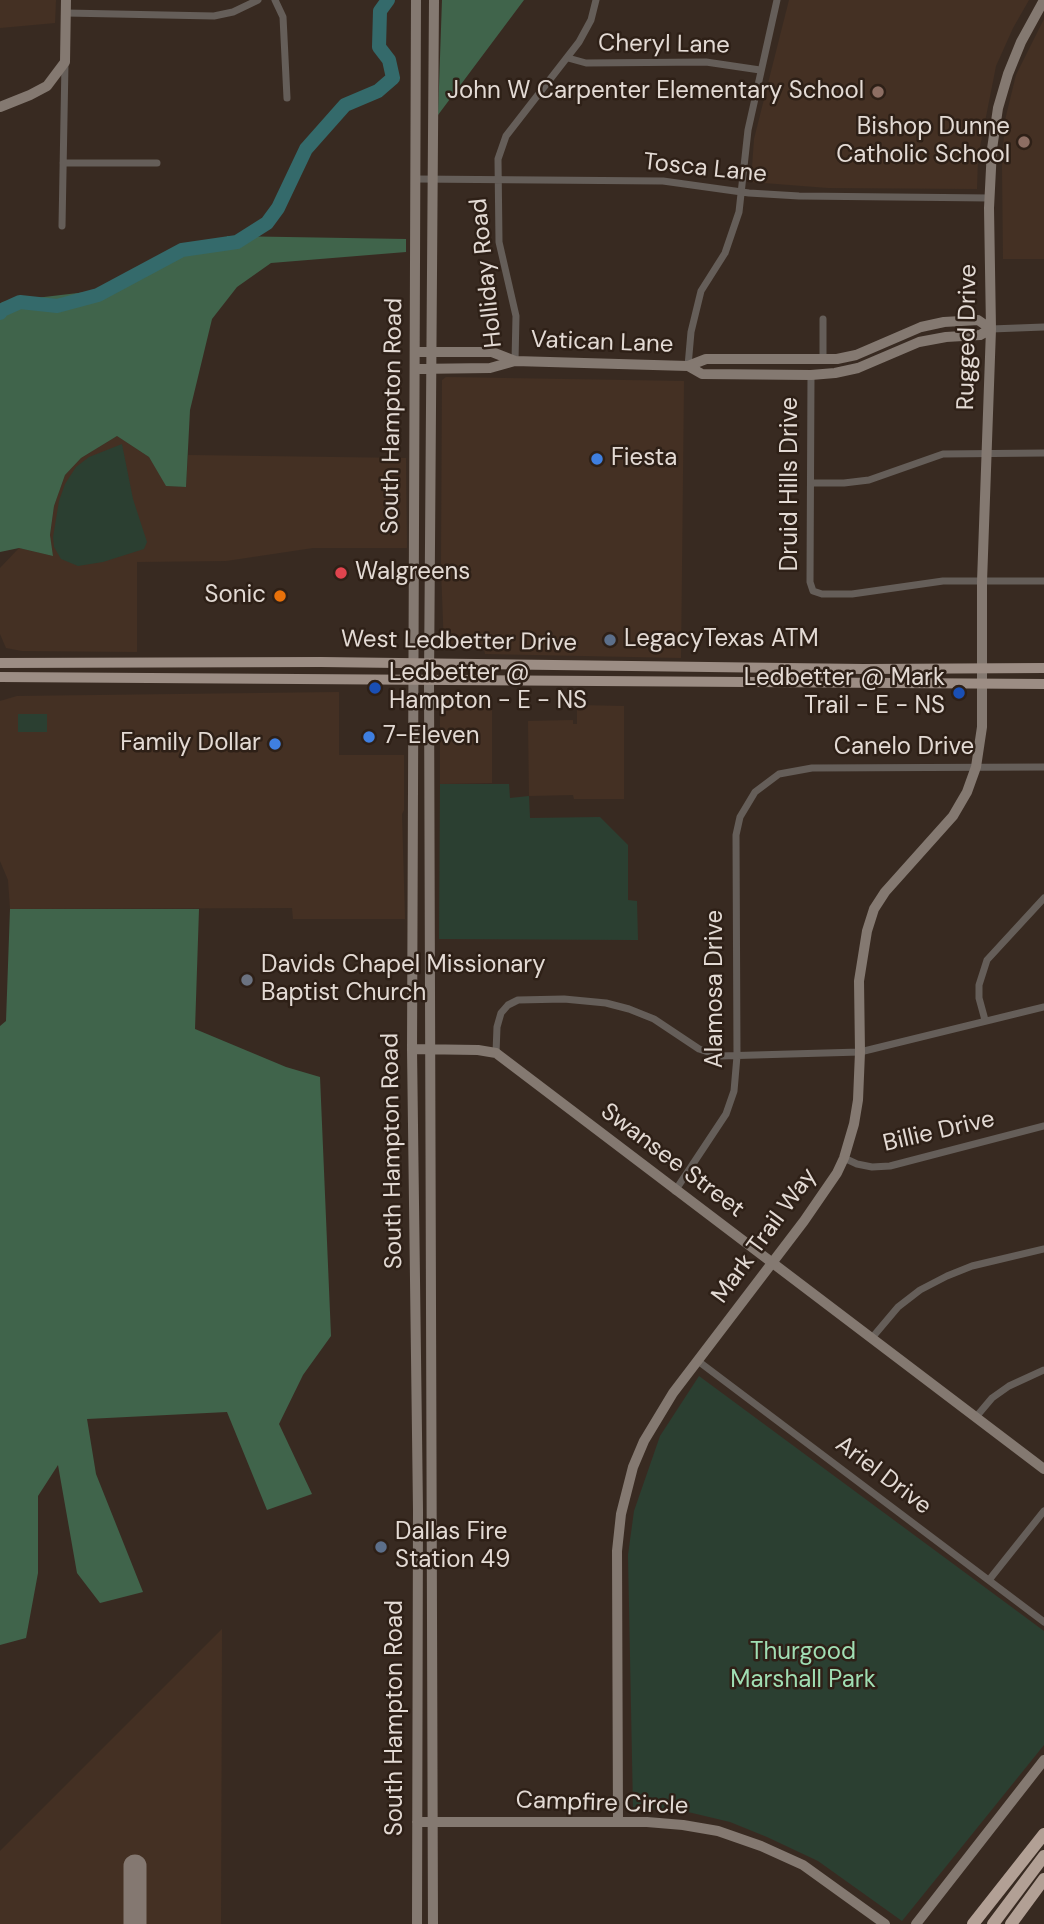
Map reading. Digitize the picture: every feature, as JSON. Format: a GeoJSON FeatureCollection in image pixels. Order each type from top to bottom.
{"type":"FeatureCollection","features":[{"type":"Feature","properties":{"kind":"highway"},"geometry":{"type":"LineString","coordinates":[[974,1924],[1044,1835]]}},
{"type":"Feature","properties":{"kind":"highway"},"geometry":{"type":"LineString","coordinates":[[993,1924],[1044,1856]]}},
{"type":"Feature","properties":{"kind":"highway"},"geometry":{"type":"LineString","coordinates":[[1011,1924],[1044,1879]]}},
{"type":"Feature","properties":{"kind":"main road","name":"West Ledbetter Drive"},"geometry":{"type":"LineString","coordinates":[[0,663],[242,662],[864,669],[1044,668]]}},
{"type":"Feature","properties":{"kind":"main road"},"geometry":{"type":"LineString","coordinates":[[242,662],[243,680]]}},
{"type":"Feature","properties":{"kind":"main road"},"geometry":{"type":"LineString","coordinates":[[0,676],[27,671],[30,663]]}},
{"type":"Feature","properties":{"kind":"main road"},"geometry":{"type":"LineString","coordinates":[[68,677],[71,672],[86,667],[123,663]]}},
{"type":"Feature","properties":{"kind":"main road"},"geometry":{"type":"LineString","coordinates":[[563,682],[565,664]]}},
{"type":"Feature","properties":{"kind":"main road","name":"West Ledbetter Drive"},"geometry":{"type":"LineString","coordinates":[[0,676],[243,680],[1044,684]]}},
{"type":"Feature","properties":{"kind":"street"},"geometry":{"type":"LineString","coordinates":[[62,226],[66,0]]}},
{"type":"Feature","properties":{"kind":"street"},"geometry":{"type":"LineString","coordinates":[[66,13],[214,16],[233,12],[258,0]]}},
{"type":"Feature","properties":{"kind":"street"},"geometry":{"type":"LineString","coordinates":[[275,0],[283,17],[287,99]]}},
{"type":"Feature","properties":{"kind":"street","name":"South Hampton Road"},"geometry":{"type":"LineString","coordinates":[[416,0],[412,1049],[418,1510],[417,1924]]}},
{"type":"Feature","properties":{"kind":"street","name":"Holliday Road"},"geometry":{"type":"LineString","coordinates":[[515,362],[516,316],[499,242],[498,159],[506,136],[568,58],[591,20],[596,0]]}},
{"type":"Feature","properties":{"kind":"street"},"geometry":{"type":"LineString","coordinates":[[688,366],[695,310],[701,291],[725,253],[739,212],[748,130],[777,0]]}},
{"type":"Feature","properties":{"kind":"street","name":"Rugged Drive"},"geometry":{"type":"LineString","coordinates":[[982,685],[992,149],[998,108],[1021,42],[1044,0]]}},
{"type":"Feature","properties":{"kind":"street","name":"South Hampton Road"},"geometry":{"type":"LineString","coordinates":[[433,1924],[429,663],[434,1]]}},
{"type":"Feature","properties":{"kind":"street","name":"Cheryl Lane"},"geometry":{"type":"LineString","coordinates":[[568,58],[586,63],[706,62],[760,70]]}},
{"type":"Feature","properties":{"kind":"street"},"geometry":{"type":"LineString","coordinates":[[0,107],[47,86],[65,62]]}},
{"type":"Feature","properties":{"kind":"street"},"geometry":{"type":"LineString","coordinates":[[63,163],[157,163]]}},
{"type":"Feature","properties":{"kind":"street","name":"Tosca Lane"},"geometry":{"type":"LineString","coordinates":[[416,179],[671,182],[740,192],[834,198],[990,198]]}},
{"type":"Feature","properties":{"kind":"street"},"geometry":{"type":"LineString","coordinates":[[811,375],[823,359],[823,319]]}},
{"type":"Feature","properties":{"kind":"street","name":"Vatican Lane"},"geometry":{"type":"LineString","coordinates":[[415,369],[490,368],[515,362],[688,366],[706,359],[823,359],[856,355],[903,334],[944,322],[978,320],[990,328]]}},
{"type":"Feature","properties":{"kind":"street","name":"Vatican Lane"},"geometry":{"type":"LineString","coordinates":[[688,366],[702,374],[811,375],[858,368],[919,342],[980,335],[990,328],[1044,327]]}},
{"type":"Feature","properties":{"kind":"street","name":"Vatican Lane"},"geometry":{"type":"LineString","coordinates":[[415,352],[492,352],[515,362]]}},
{"type":"Feature","properties":{"kind":"street","name":"Druid Hills Drive"},"geometry":{"type":"LineString","coordinates":[[811,375],[810,582],[813,591],[822,594],[852,594],[943,581],[982,582]]}},
{"type":"Feature","properties":{"kind":"street"},"geometry":{"type":"LineString","coordinates":[[414,434],[430,434]]}},
{"type":"Feature","properties":{"kind":"street"},"geometry":{"type":"LineString","coordinates":[[811,483],[869,480],[943,454],[1044,453]]}},
{"type":"Feature","properties":{"kind":"street"},"geometry":{"type":"LineString","coordinates":[[982,582],[1044,580]]}},
{"type":"Feature","properties":{"kind":"street","name":"Mark Trail Way"},"geometry":{"type":"LineString","coordinates":[[618,1822],[617,1551],[621,1514],[633,1467],[644,1441],[673,1393],[820,1199],[844,1158],[856,1112],[861,958],[867,931],[874,909],[897,876],[953,816],[967,792],[976,767],[982,727],[982,685]]}},
{"type":"Feature","properties":{"kind":"street","name":"Canelo Drive"},"geometry":{"type":"LineString","coordinates":[[767,781],[786,772],[812,768],[1044,767]]}},
{"type":"Feature","properties":{"kind":"street","name":"Alamosa Drive"},"geometry":{"type":"LineString","coordinates":[[676,1191],[726,1114],[734,1091],[737,1056],[736,835],[744,809],[755,792],[767,781]]}},
{"type":"Feature","properties":{"kind":"street"},"geometry":{"type":"LineString","coordinates":[[985,1020],[979,998],[979,985],[987,960],[1044,898]]}},
{"type":"Feature","properties":{"kind":"street"},"geometry":{"type":"LineString","coordinates":[[414,923],[430,926]]}},
{"type":"Feature","properties":{"kind":"street"},"geometry":{"type":"LineString","coordinates":[[412,1049],[478,1050],[496,1054],[497,1027],[501,1013],[508,1004],[533,999],[606,1003],[629,1009],[654,1019],[708,1053],[737,1056],[860,1052],[1044,1007]]}},
{"type":"Feature","properties":{"kind":"street","name":"Swansee Street"},"geometry":{"type":"LineString","coordinates":[[496,1054],[1044,1469]]}},
{"type":"Feature","properties":{"kind":"street","name":"Billie Drive"},"geometry":{"type":"LineString","coordinates":[[844,1158],[872,1167],[890,1166],[1044,1126]]}},
{"type":"Feature","properties":{"kind":"street"},"geometry":{"type":"LineString","coordinates":[[414,1167],[430,1168]]}},
{"type":"Feature","properties":{"kind":"street"},"geometry":{"type":"LineString","coordinates":[[871,1339],[898,1307],[920,1290],[972,1266],[1044,1249]]}},
{"type":"Feature","properties":{"kind":"street","name":"Ariel Drive"},"geometry":{"type":"LineString","coordinates":[[698,1361],[1044,1622]]}},
{"type":"Feature","properties":{"kind":"street"},"geometry":{"type":"LineString","coordinates":[[976,1417],[992,1398],[1009,1386],[1044,1370]]}},
{"type":"Feature","properties":{"kind":"street"},"geometry":{"type":"LineString","coordinates":[[418,1510],[431,1509]]}},
{"type":"Feature","properties":{"kind":"street"},"geometry":{"type":"LineString","coordinates":[[989,1580],[1044,1511]]}},
{"type":"Feature","properties":{"kind":"street"},"geometry":{"type":"LineString","coordinates":[[916,1924],[1044,1759]]}},
{"type":"Feature","properties":{"kind":"street","name":"Campfire Circle"},"geometry":{"type":"LineString","coordinates":[[417,1822],[618,1822],[683,1825],[741,1838],[780,1854],[813,1871],[885,1924]]}},
{"type":"Feature","properties":{"kind":"shaded area"},"geometry":{"type":"Polygon","coordinates":[[[0,0],[56,0],[55,23],[0,28],[0,0]]]}},
{"type":"Feature","properties":{"kind":"shaded area","name":"John W Carpenter Elementary School"},"geometry":{"type":"Polygon","coordinates":[[[789,0],[1029,0],[996,66],[978,157],[977,189],[828,188],[751,182],[754,139],[789,0]]]}},
{"type":"Feature","properties":{"kind":"shaded area","name":"Bishop Dunne Catholic School"},"geometry":{"type":"Polygon","coordinates":[[[1044,19],[1044,259],[1003,259],[1002,164],[1005,120],[1016,75],[1044,19]]]}},
{"type":"Feature","properties":{"kind":"shaded area"},"geometry":{"type":"Polygon","coordinates":[[[446,377],[684,381],[681,658],[485,654],[484,649],[444,648],[441,568],[442,380],[446,377]]]}},
{"type":"Feature","properties":{"kind":"shaded area"},"geometry":{"type":"Polygon","coordinates":[[[117,436],[149,457],[167,486],[186,487],[188,455],[406,458],[407,548],[313,548],[226,561],[137,562],[137,652],[22,651],[6,648],[0,634],[0,568],[19,548],[53,556],[50,536],[54,506],[65,475],[81,458],[117,436]]]}},
{"type":"Feature","properties":{"kind":"shaded area"},"geometry":{"type":"Polygon","coordinates":[[[339,692],[339,755],[404,755],[402,814],[405,919],[293,919],[292,908],[10,909],[8,880],[0,861],[0,701],[17,696],[339,692]]]}},
{"type":"Feature","properties":{"kind":"shaded area"},"geometry":{"type":"Polygon","coordinates":[[[444,694],[492,695],[492,783],[440,784],[440,698],[444,694]]]}},
{"type":"Feature","properties":{"kind":"shaded area"},"geometry":{"type":"Polygon","coordinates":[[[577,705],[624,706],[624,799],[574,799],[573,795],[529,796],[528,721],[573,720],[573,724],[577,724],[577,705]]]}},
{"type":"Feature","properties":{"kind":"shaded area"},"geometry":{"type":"Polygon","coordinates":[[[222,1629],[221,1924],[0,1924],[0,1851],[222,1629]]]}},
{"type":"Feature","properties":{"kind":"green space"},"geometry":{"type":"Polygon","coordinates":[[[442,0],[524,0],[438,115],[442,0]]]}},
{"type":"Feature","properties":{"kind":"green space"},"geometry":{"type":"Polygon","coordinates":[[[227,236],[406,239],[406,252],[271,263],[237,287],[212,319],[190,410],[186,487],[166,486],[149,457],[117,436],[81,458],[65,475],[54,506],[50,535],[53,556],[19,548],[0,552],[2,302],[103,290],[169,253],[226,245],[227,236]]]}},
{"type":"Feature","properties":{"kind":"green space"},"geometry":{"type":"Polygon","coordinates":[[[122,444],[133,499],[147,542],[144,549],[103,562],[78,566],[61,559],[54,547],[53,537],[65,484],[76,467],[89,457],[122,444]]]}},
{"type":"Feature","properties":{"kind":"green space"},"geometry":{"type":"Polygon","coordinates":[[[18,714],[47,714],[47,732],[18,732],[18,714]]]}},
{"type":"Feature","properties":{"kind":"green space"},"geometry":{"type":"Polygon","coordinates":[[[440,784],[509,784],[510,798],[529,796],[530,818],[600,817],[628,845],[628,900],[637,901],[638,940],[439,939],[440,784]]]}},
{"type":"Feature","properties":{"kind":"green space"},"geometry":{"type":"Polygon","coordinates":[[[10,909],[199,909],[195,1029],[286,1067],[320,1077],[331,1336],[303,1375],[279,1424],[312,1494],[267,1510],[227,1412],[87,1419],[96,1474],[143,1592],[100,1603],[77,1573],[58,1465],[38,1496],[38,1573],[26,1638],[0,1645],[0,1026],[6,1021],[10,909]]]}},
{"type":"Feature","properties":{"kind":"green space","name":"Thurgood Marshall Park"},"geometry":{"type":"Polygon","coordinates":[[[699,1376],[1044,1631],[1044,1745],[902,1921],[818,1861],[767,1837],[730,1822],[688,1812],[633,1808],[628,1555],[634,1511],[660,1436],[699,1376]]]}},
{"type":"Feature","properties":{"kind":"waterway"},"geometry":{"type":"LineString","coordinates":[[0,313],[20,302],[57,306],[98,295],[182,250],[237,242],[267,223],[278,208],[306,149],[345,105],[378,91],[393,78],[389,60],[379,47],[380,11],[388,0]]}},
{"type":"Feature","properties":{"kind":"taxiway"},"geometry":{"type":"LineString","coordinates":[[135,1866],[135,1924]]}},
{"type":"Feature","properties":{"kind":"place","name":"John W Carpenter Elementary School"},"geometry":{"type":"Point","coordinates":[878,92]}},
{"type":"Feature","properties":{"kind":"place","name":"Bishop Dunne Catholic School"},"geometry":{"type":"Point","coordinates":[1024,142]}},
{"type":"Feature","properties":{"kind":"place","name":"Fiesta"},"geometry":{"type":"Point","coordinates":[597,459]}},
{"type":"Feature","properties":{"kind":"place","name":"Walgreens"},"geometry":{"type":"Point","coordinates":[341,573]}},
{"type":"Feature","properties":{"kind":"place","name":"Sonic"},"geometry":{"type":"Point","coordinates":[280,596]}},
{"type":"Feature","properties":{"kind":"place","name":"LegacyTexas ATM"},"geometry":{"type":"Point","coordinates":[610,640]}},
{"type":"Feature","properties":{"kind":"place","name":"Ledbetter @ Hampton - E - NS"},"geometry":{"type":"Point","coordinates":[375,688]}},
{"type":"Feature","properties":{"kind":"place","name":"Ledbetter @ Mark Trail - E - NS"},"geometry":{"type":"Point","coordinates":[959,693]}},
{"type":"Feature","properties":{"kind":"place","name":"7-Eleven"},"geometry":{"type":"Point","coordinates":[369,737]}},
{"type":"Feature","properties":{"kind":"place","name":"Family Dollar"},"geometry":{"type":"Point","coordinates":[275,744]}},
{"type":"Feature","properties":{"kind":"place","name":"Davids Chapel Missionary Baptist Church"},"geometry":{"type":"Point","coordinates":[247,980]}},
{"type":"Feature","properties":{"kind":"place","name":"Dallas Fire Station 49"},"geometry":{"type":"Point","coordinates":[381,1547]}}]}
